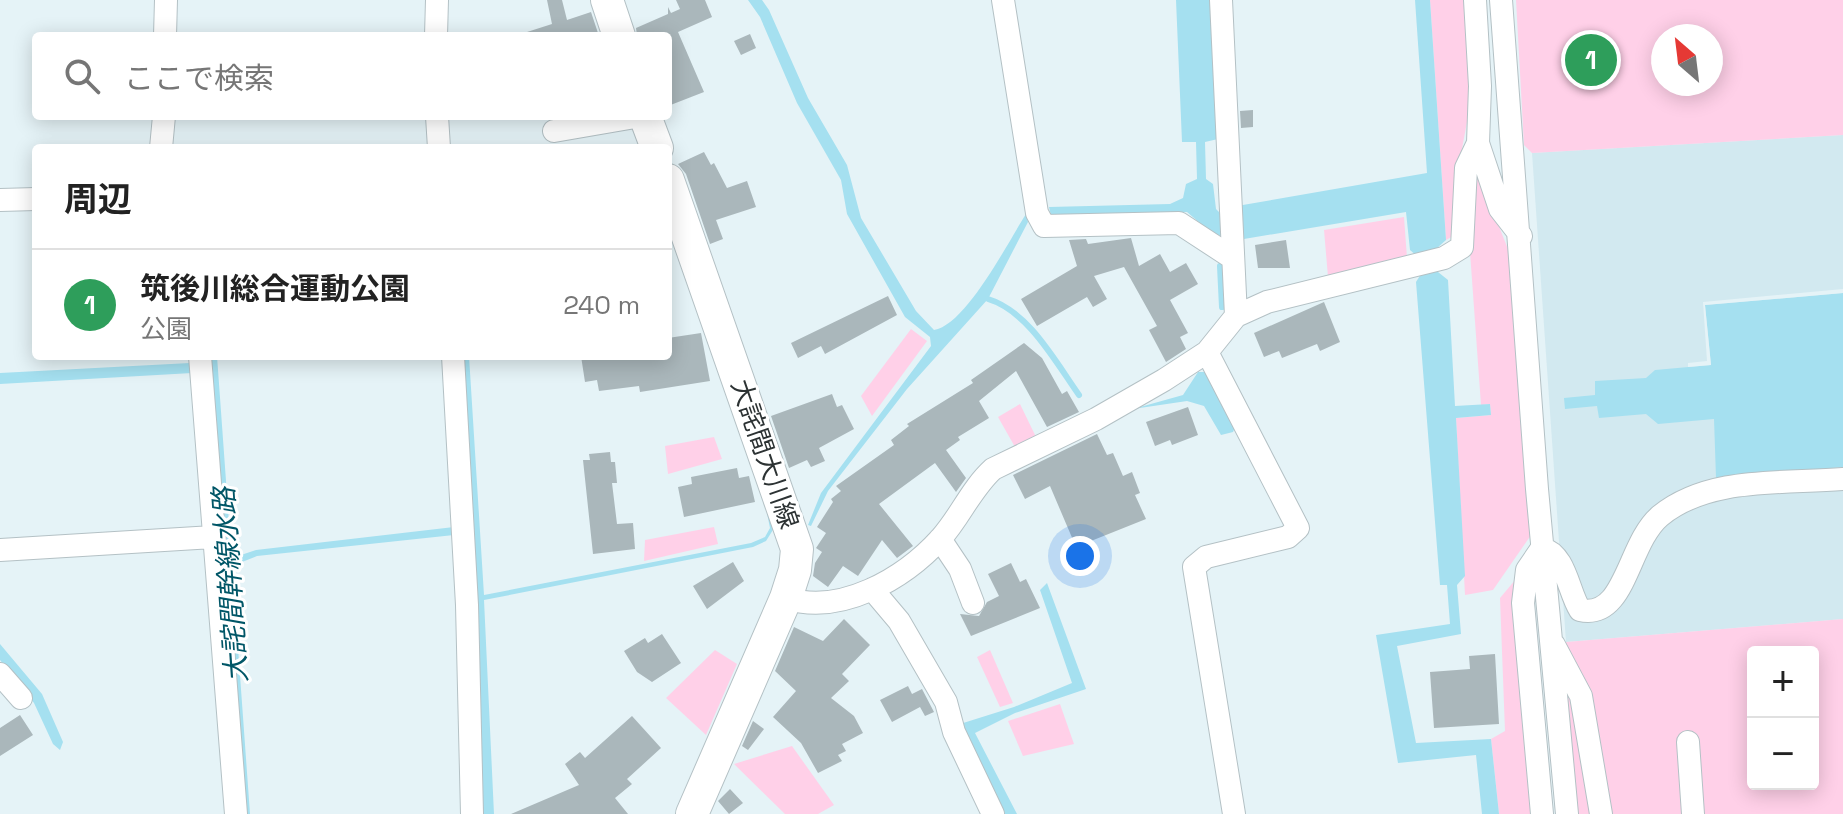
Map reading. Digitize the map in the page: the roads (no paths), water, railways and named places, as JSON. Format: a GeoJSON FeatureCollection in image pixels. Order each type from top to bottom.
{"type":"FeatureCollection","features":[{"type":"Feature","properties":{"kind":"main road"},"geometry":{"type":"LineString","coordinates":[[607,0],[618,32]]}},
{"type":"Feature","properties":{"kind":"main road"},"geometry":{"type":"LineString","coordinates":[[645,120],[655,144]]}},
{"type":"Feature","properties":{"kind":"main road","name":"大詫間大川線"},"geometry":{"type":"LineString","coordinates":[[672,192],[797,549],[795,570],[786,598],[692,814]]}},
{"type":"Feature","properties":{"kind":"street"},"geometry":{"type":"LineString","coordinates":[[165,32],[166,0]]}},
{"type":"Feature","properties":{"kind":"street"},"geometry":{"type":"LineString","coordinates":[[436,32],[437,0]]}},
{"type":"Feature","properties":{"kind":"street"},"geometry":{"type":"LineString","coordinates":[[1003,0],[1037,213],[1044,226],[1179,223],[1231,250]]}},
{"type":"Feature","properties":{"kind":"street"},"geometry":{"type":"LineString","coordinates":[[1221,0],[1236,316]]}},
{"type":"Feature","properties":{"kind":"street"},"geometry":{"type":"LineString","coordinates":[[1475,0],[1480,86],[1478,143],[1500,209],[1521,236]]}},
{"type":"Feature","properties":{"kind":"street"},"geometry":{"type":"LineString","coordinates":[[1501,0],[1542,548],[1567,814]]}},
{"type":"Feature","properties":{"kind":"street"},"geometry":{"type":"LineString","coordinates":[[437,120],[439,144]]}},
{"type":"Feature","properties":{"kind":"street"},"geometry":{"type":"LineString","coordinates":[[554,131],[619,120]]}},
{"type":"Feature","properties":{"kind":"street"},"geometry":{"type":"LineString","coordinates":[[786,598],[804,604],[831,603],[872,589],[904,569],[940,539],[981,480],[993,469],[1096,419],[1207,352],[1236,316],[1267,302],[1412,268],[1444,258],[1462,247],[1466,168],[1478,143]]}},
{"type":"Feature","properties":{"kind":"street"},"geometry":{"type":"LineString","coordinates":[[0,200],[32,199]]}},
{"type":"Feature","properties":{"kind":"street"},"geometry":{"type":"LineString","coordinates":[[1207,352],[1298,528],[1288,537],[1206,557],[1194,567],[1234,814]]}},
{"type":"Feature","properties":{"kind":"street"},"geometry":{"type":"LineString","coordinates":[[200,360],[236,814]]}},
{"type":"Feature","properties":{"kind":"street"},"geometry":{"type":"LineString","coordinates":[[453,360],[467,605],[472,814]]}},
{"type":"Feature","properties":{"kind":"street"},"geometry":{"type":"LineString","coordinates":[[1542,548],[1551,550],[1560,563],[1571,596],[1580,610],[1593,613],[1606,608],[1616,596],[1636,546],[1659,517],[1688,498],[1713,489],[1843,479]]}},
{"type":"Feature","properties":{"kind":"street"},"geometry":{"type":"LineString","coordinates":[[0,550],[213,537]]}},
{"type":"Feature","properties":{"kind":"street"},"geometry":{"type":"LineString","coordinates":[[940,539],[960,569],[973,603]]}},
{"type":"Feature","properties":{"kind":"street"},"geometry":{"type":"LineString","coordinates":[[1542,548],[1527,570],[1523,603],[1542,814]]}},
{"type":"Feature","properties":{"kind":"street"},"geometry":{"type":"LineString","coordinates":[[872,589],[899,621],[946,702],[954,732],[993,814]]}},
{"type":"Feature","properties":{"kind":"street"},"geometry":{"type":"LineString","coordinates":[[1551,641],[1581,696],[1601,814]]}},
{"type":"Feature","properties":{"kind":"street"},"geometry":{"type":"LineString","coordinates":[[0,674],[21,698]]}},
{"type":"Feature","properties":{"kind":"street"},"geometry":{"type":"LineString","coordinates":[[1688,742],[1693,814]]}},
{"type":"Feature","properties":{"kind":"water"},"geometry":{"type":"Polygon","coordinates":[[[748,0],[762,0],[769,10],[808,98],[847,165],[861,218],[916,311],[934,330],[959,314],[985,281],[1026,214],[1028,222],[988,299],[907,389],[828,491],[811,526],[808,525],[821,493],[931,346],[930,337],[905,317],[847,214],[841,180],[797,103],[760,17],[748,0]]]}},
{"type":"Feature","properties":{"kind":"water"},"geometry":{"type":"Polygon","coordinates":[[[1176,0],[1213,0],[1218,139],[1205,142],[1206,179],[1213,184],[1216,209],[1221,214],[1237,206],[1427,173],[1415,0],[1430,0],[1446,240],[1436,249],[1438,272],[1448,280],[1455,406],[1490,404],[1491,415],[1456,418],[1465,576],[1457,585],[1461,634],[1397,646],[1416,743],[1491,739],[1499,814],[1482,814],[1476,755],[1398,763],[1376,635],[1450,624],[1447,585],[1440,585],[1416,282],[1421,274],[1418,257],[1410,250],[1406,212],[1238,240],[1238,233],[1215,236],[1187,212],[1051,216],[1049,207],[1170,204],[1183,198],[1186,184],[1197,179],[1196,142],[1182,142],[1176,0]]]}},
{"type":"Feature","properties":{"kind":"water"},"geometry":{"type":"Polygon","coordinates":[[[1843,293],[1843,467],[1716,478],[1714,419],[1658,424],[1646,414],[1599,418],[1597,406],[1565,409],[1564,398],[1595,395],[1595,381],[1646,378],[1655,370],[1711,365],[1705,305],[1843,293]]]}},
{"type":"Feature","properties":{"kind":"water","name":"大詫間幹線水路"},"geometry":{"type":"Polygon","coordinates":[[[210,360],[217,360],[250,814],[242,814],[210,360]]]}},
{"type":"Feature","properties":{"kind":"water"},"geometry":{"type":"Polygon","coordinates":[[[462,360],[469,360],[484,595],[751,543],[765,537],[770,528],[767,513],[771,513],[776,525],[766,541],[753,547],[484,600],[494,814],[480,814],[462,360]]]}},
{"type":"Feature","properties":{"kind":"water"},"geometry":{"type":"Polygon","coordinates":[[[190,363],[192,373],[0,384],[0,373],[190,363]]]}},
{"type":"Feature","properties":{"kind":"water"},"geometry":{"type":"Polygon","coordinates":[[[1198,372],[1210,372],[1237,423],[1233,432],[1221,435],[1204,406],[1187,401],[1133,409],[1183,395],[1198,372]]]}},
{"type":"Feature","properties":{"kind":"water"},"geometry":{"type":"Polygon","coordinates":[[[454,527],[454,535],[257,556],[232,566],[232,558],[256,550],[454,527]]]}},
{"type":"Feature","properties":{"kind":"water"},"geometry":{"type":"Polygon","coordinates":[[[1047,583],[1086,689],[1015,713],[975,733],[1017,814],[1005,814],[960,724],[1014,707],[1072,683],[1040,590],[1047,583]]]}},
{"type":"Feature","properties":{"kind":"water"},"geometry":{"type":"Polygon","coordinates":[[[0,644],[42,694],[63,742],[60,750],[53,744],[34,703],[0,660],[0,644]]]}},
{"type":"Feature","properties":{"kind":"waterway"},"geometry":{"type":"LineString","coordinates":[[1220,266],[1222,307]]}},
{"type":"Feature","properties":{"kind":"waterway"},"geometry":{"type":"LineString","coordinates":[[988,299],[1016,314],[1028,326],[1079,395]]}},
{"type":"Feature","properties":{"kind":"place","name":"筑後川総合運動公園"},"geometry":{"type":"Point","coordinates":[1591,60]}}]}
